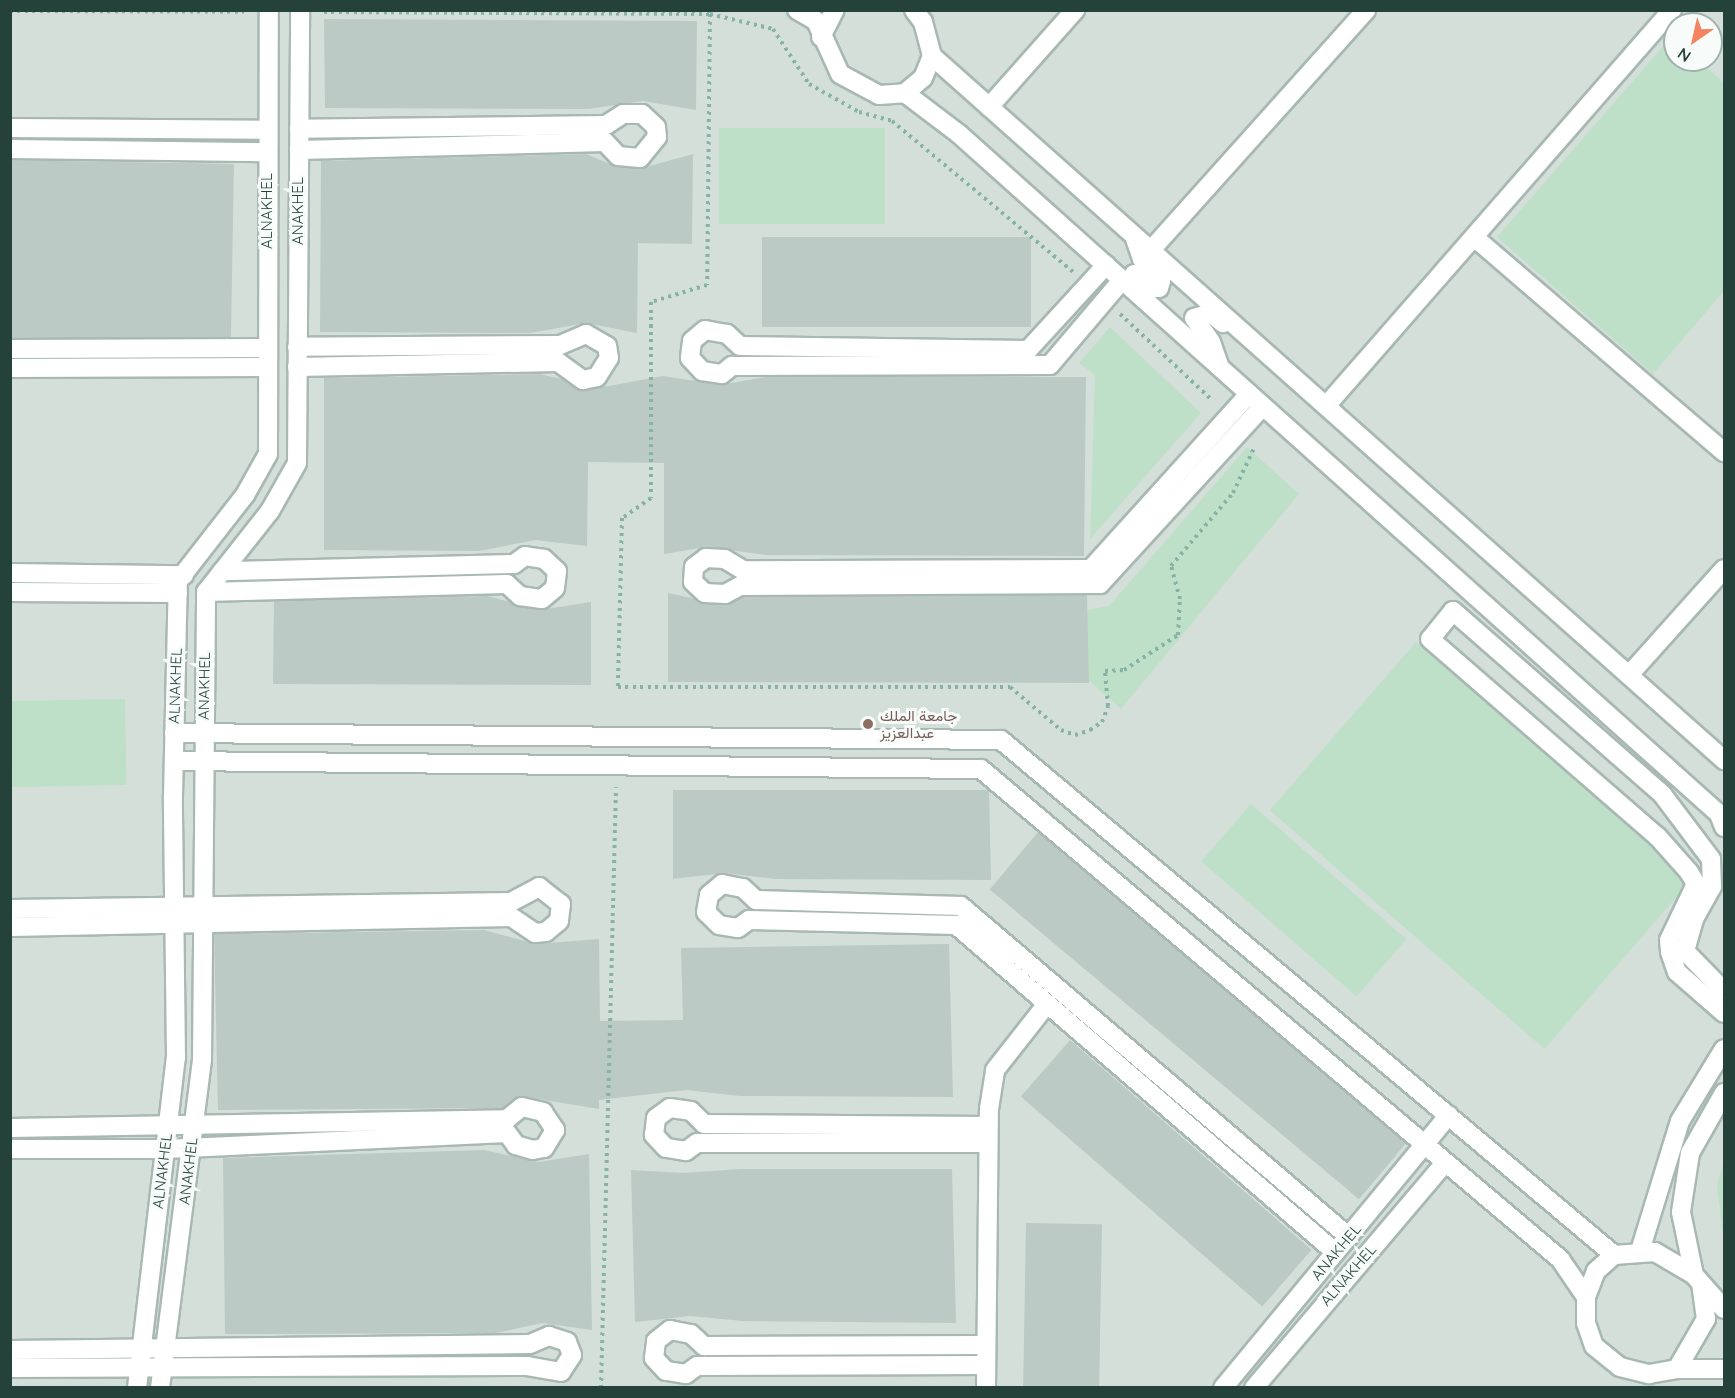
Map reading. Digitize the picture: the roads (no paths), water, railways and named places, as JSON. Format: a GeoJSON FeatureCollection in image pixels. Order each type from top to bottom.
{"type":"FeatureCollection","features":[{"type":"Feature","properties":{"kind":"street","name":"ALNAKHEL"},"geometry":{"type":"LineString","coordinates":[[137,1388],[176,1058],[174,733],[178,581],[245,495],[268,454],[266,348],[269,10]]}},
{"type":"Feature","properties":{"kind":"street","name":"ANAKHEL"},"geometry":{"type":"LineString","coordinates":[[160,1388],[202,1060],[202,734],[206,592],[270,511],[297,463],[300,10]]}},
{"type":"Feature","properties":{"kind":"street"},"geometry":{"type":"LineString","coordinates":[[797,10],[816,21],[830,60],[852,84],[879,95],[905,93],[923,78],[932,56]]}},
{"type":"Feature","properties":{"kind":"street"},"geometry":{"type":"LineString","coordinates":[[821,37],[835,10]]}},
{"type":"Feature","properties":{"kind":"street"},"geometry":{"type":"LineString","coordinates":[[914,10],[923,22],[932,56],[1725,760]]}},
{"type":"Feature","properties":{"kind":"street"},"geometry":{"type":"LineString","coordinates":[[989,107],[1075,10]]}},
{"type":"Feature","properties":{"kind":"street"},"geometry":{"type":"LineString","coordinates":[[1150,250],[1366,10]]}},
{"type":"Feature","properties":{"kind":"street"},"geometry":{"type":"LineString","coordinates":[[1326,406],[1672,10]]}},
{"type":"Feature","properties":{"kind":"street"},"geometry":{"type":"LineString","coordinates":[[905,93],[959,134],[1106,265],[1719,814],[1725,827]]}},
{"type":"Feature","properties":{"kind":"street"},"geometry":{"type":"LineString","coordinates":[[299,129],[606,125],[623,114],[642,114],[656,127],[657,137],[640,158],[618,156],[605,142],[299,150]]}},
{"type":"Feature","properties":{"kind":"street"},"geometry":{"type":"LineString","coordinates":[[10,128],[267,130]]}},
{"type":"Feature","properties":{"kind":"street"},"geometry":{"type":"LineString","coordinates":[[10,149],[267,152]]}},
{"type":"Feature","properties":{"kind":"street"},"geometry":{"type":"LineString","coordinates":[[1090,251],[1107,250],[1150,288],[1159,288],[1161,280],[1142,260],[1134,235]]}},
{"type":"Feature","properties":{"kind":"street"},"geometry":{"type":"LineString","coordinates":[[1474,237],[1725,452]]}},
{"type":"Feature","properties":{"kind":"street"},"geometry":{"type":"LineString","coordinates":[[1106,265],[1028,350],[740,346],[727,334],[705,330],[692,341],[690,358],[702,371],[722,374],[732,366],[1050,364],[1122,280]]}},
{"type":"Feature","properties":{"kind":"street"},"geometry":{"type":"LineString","coordinates":[[1221,368],[1211,342],[1194,318],[1202,312],[1211,313],[1259,347]]}},
{"type":"Feature","properties":{"kind":"street"},"geometry":{"type":"LineString","coordinates":[[297,347],[560,345],[586,334],[607,346],[609,358],[597,377],[583,380],[558,363],[297,368]]}},
{"type":"Feature","properties":{"kind":"street"},"geometry":{"type":"LineString","coordinates":[[10,349],[266,348]]}},
{"type":"Feature","properties":{"kind":"street"},"geometry":{"type":"LineString","coordinates":[[10,368],[267,367]]}},
{"type":"Feature","properties":{"kind":"street"},"geometry":{"type":"LineString","coordinates":[[1256,400],[1100,584],[740,586],[724,594],[705,593],[693,582],[694,567],[706,558],[725,559],[743,570],[1091,569],[1256,400]]}},
{"type":"Feature","properties":{"kind":"street"},"geometry":{"type":"LineString","coordinates":[[206,592],[507,584],[520,596],[542,599],[555,588],[557,571],[544,559],[525,556],[514,564],[222,571]]}},
{"type":"Feature","properties":{"kind":"street"},"geometry":{"type":"LineString","coordinates":[[1629,675],[1725,569]]}},
{"type":"Feature","properties":{"kind":"street"},"geometry":{"type":"LineString","coordinates":[[10,573],[184,575]]}},
{"type":"Feature","properties":{"kind":"street"},"geometry":{"type":"LineString","coordinates":[[10,592],[178,593]]}},
{"type":"Feature","properties":{"kind":"street"},"geometry":{"type":"LineString","coordinates":[[1725,991],[1685,951],[1694,919],[1712,887],[1711,859],[1662,794],[1453,610],[1430,639],[1657,836],[1689,872],[1696,884],[1669,940],[1670,952],[1677,972],[1725,1013]]}},
{"type":"Feature","properties":{"kind":"street"},"geometry":{"type":"LineString","coordinates":[[174,733],[1001,740],[1614,1255]]}},
{"type":"Feature","properties":{"kind":"street"},"geometry":{"type":"LineString","coordinates":[[175,761],[202,764],[981,769],[1444,1164],[1560,1260],[1586,1297]]}},
{"type":"Feature","properties":{"kind":"street"},"geometry":{"type":"LineString","coordinates":[[1335,1252],[956,925],[749,920],[738,928],[718,925],[706,912],[708,895],[722,884],[743,888],[756,900],[961,906],[1349,1237]]}},
{"type":"Feature","properties":{"kind":"street"},"geometry":{"type":"LineString","coordinates":[[10,927],[174,918],[201,911],[511,902],[539,887],[561,904],[559,921],[546,932],[535,933],[511,917],[201,911]]}},
{"type":"Feature","properties":{"kind":"street"},"geometry":{"type":"LineString","coordinates":[[10,909],[174,918]]}},
{"type":"Feature","properties":{"kind":"street"},"geometry":{"type":"LineString","coordinates":[[986,1388],[988,1135],[995,1070],[1047,1004]]}},
{"type":"Feature","properties":{"kind":"street"},"geometry":{"type":"LineString","coordinates":[[1640,1251],[1680,1121],[1725,1049]]}},
{"type":"Feature","properties":{"kind":"street"},"geometry":{"type":"LineString","coordinates":[[1677,1369],[1706,1319],[1681,1212],[1690,1153],[1725,1093]]}},
{"type":"Feature","properties":{"kind":"street"},"geometry":{"type":"LineString","coordinates":[[10,1128],[168,1127],[507,1119],[522,1107],[543,1112],[555,1130],[544,1148],[533,1150],[516,1145],[507,1133],[192,1144],[165,1149],[10,1149]]}},
{"type":"Feature","properties":{"kind":"street"},"geometry":{"type":"LineString","coordinates":[[670,1108],[691,1111],[704,1124],[988,1135],[697,1143],[686,1151],[666,1148],[654,1135],[656,1118],[670,1108]]}},
{"type":"Feature","properties":{"kind":"street","name":"ANAKHEL"},"geometry":{"type":"LineString","coordinates":[[1223,1388],[1449,1115]]}},
{"type":"Feature","properties":{"kind":"street","name":"ALNAKHEL"},"geometry":{"type":"LineString","coordinates":[[1254,1388],[1444,1164]]}},
{"type":"Feature","properties":{"kind":"street"},"geometry":{"type":"LineString","coordinates":[[1725,1309],[1698,1279],[1655,1252],[1640,1251],[1614,1255],[1596,1271],[1586,1297],[1586,1323],[1594,1346],[1620,1367],[1649,1374],[1677,1369],[1725,1369]]}},
{"type":"Feature","properties":{"kind":"street"},"geometry":{"type":"LineString","coordinates":[[986,1345],[704,1346],[691,1334],[670,1330],[656,1341],[654,1358],[666,1371],[686,1374],[697,1366],[986,1365]]}},
{"type":"Feature","properties":{"kind":"street"},"geometry":{"type":"LineString","coordinates":[[10,1350],[140,1359],[162,1369],[528,1366],[561,1372],[572,1355],[567,1342],[549,1336],[530,1344],[165,1348],[140,1359],[10,1368]]}},
{"type":"Feature","properties":{"kind":"place","name":"جامعة الملك عبدالعزيز"},"geometry":{"type":"Point","coordinates":[868,724]}}]}
